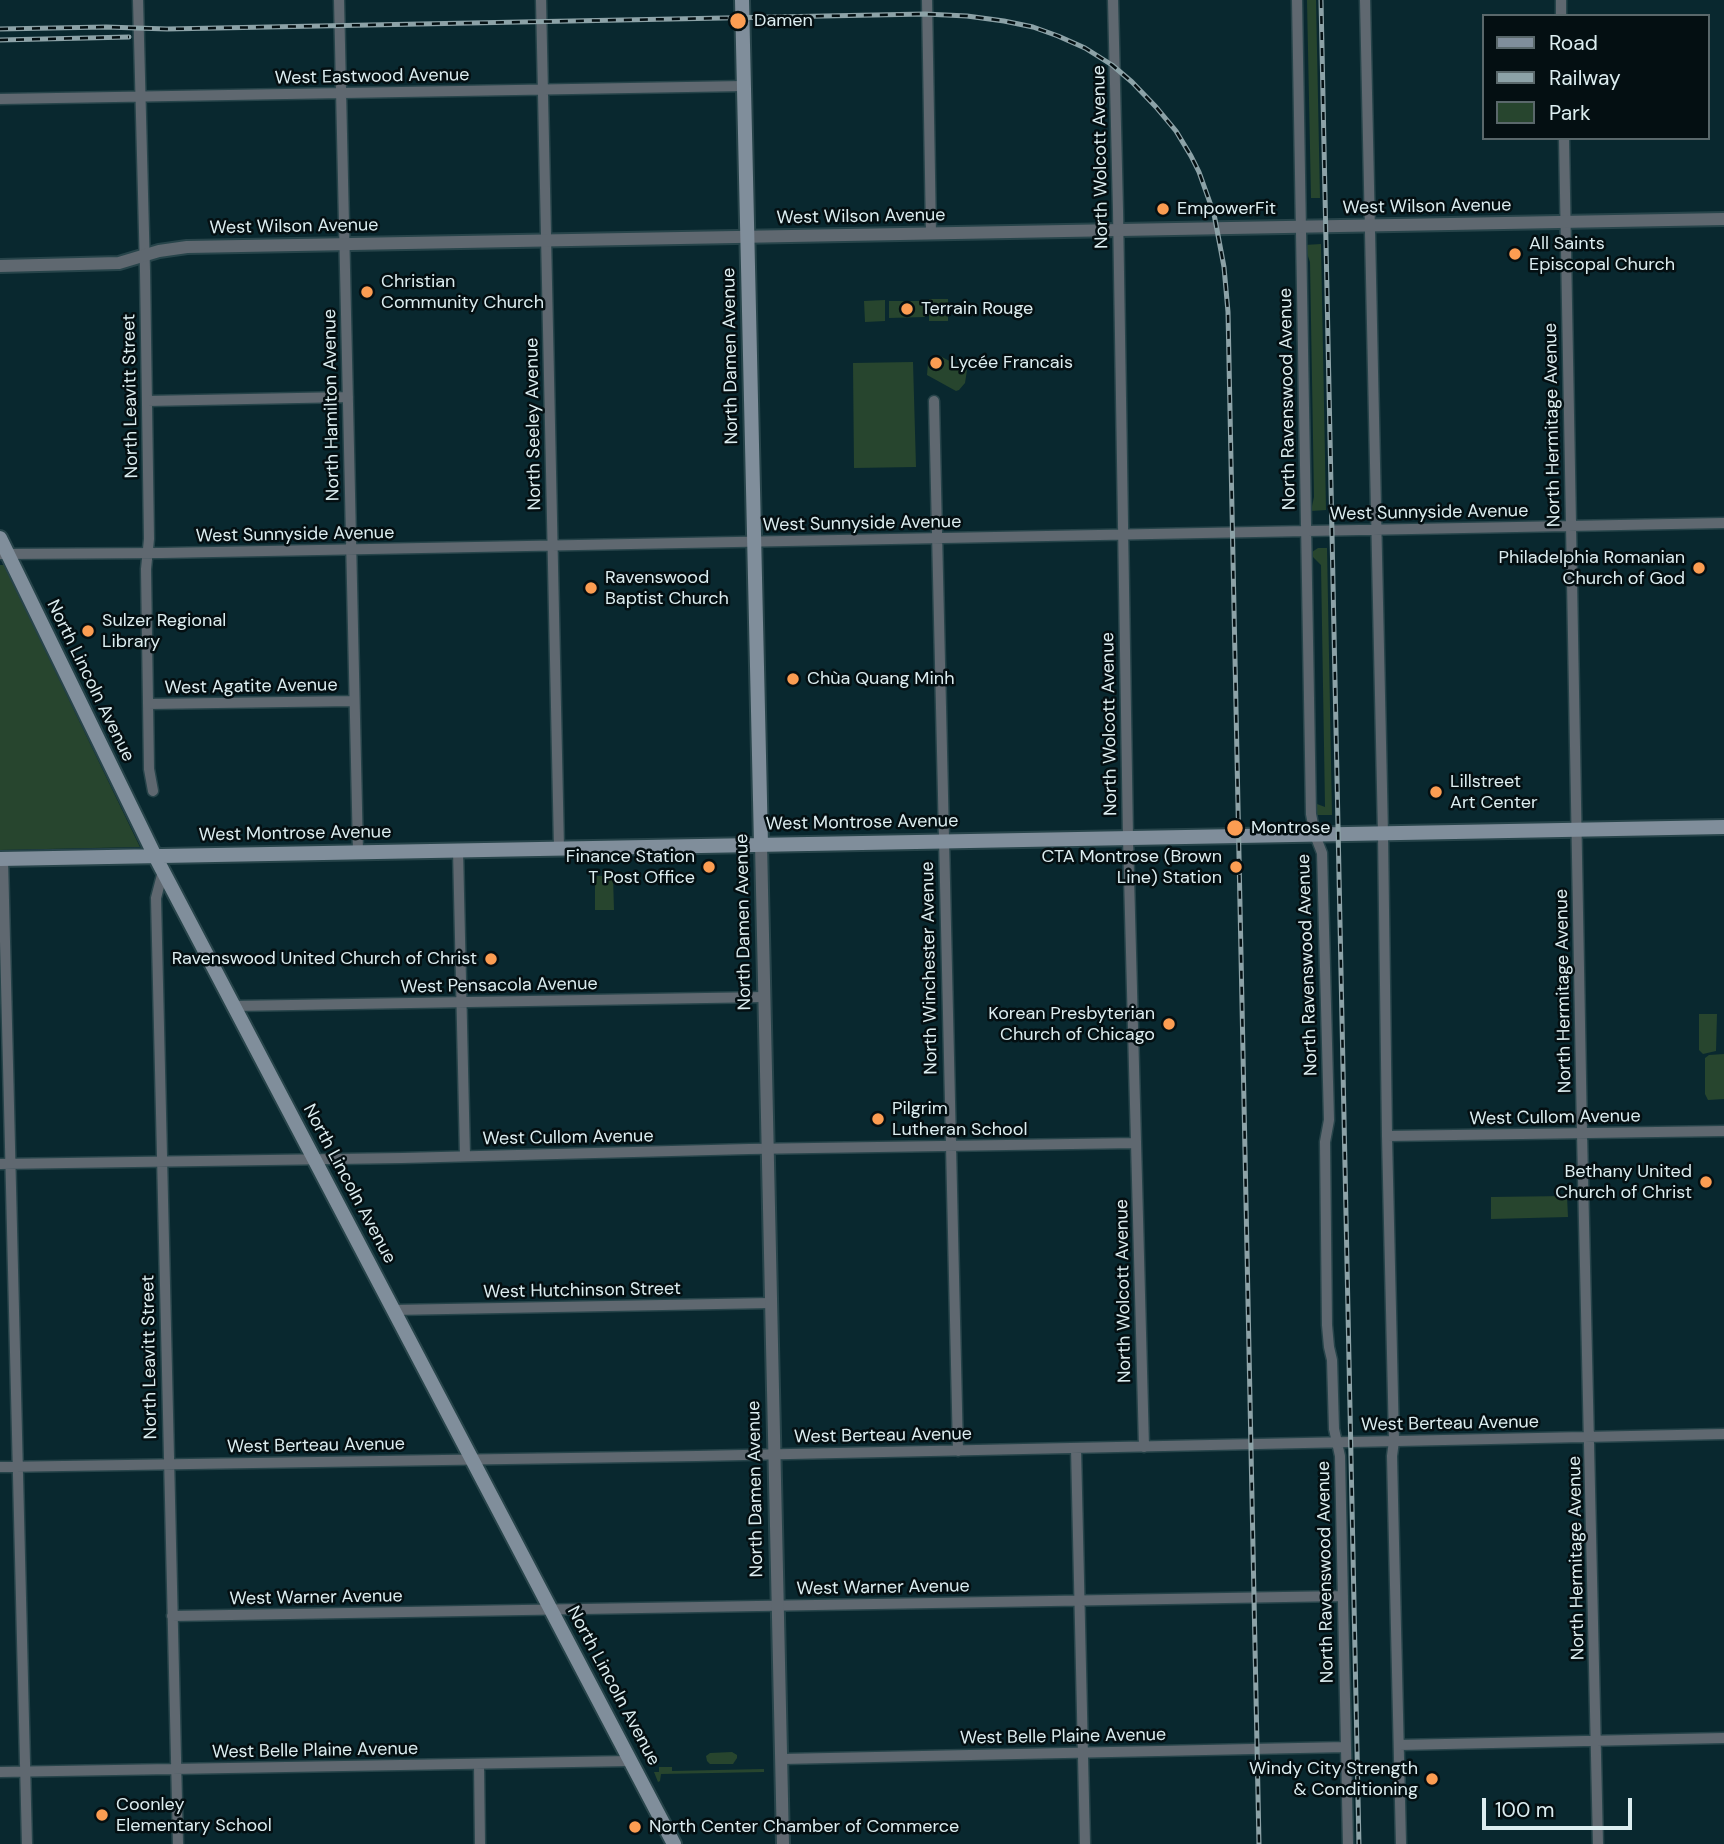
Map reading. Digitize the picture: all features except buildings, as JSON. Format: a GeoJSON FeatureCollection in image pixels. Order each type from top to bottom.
{"type":"FeatureCollection","features":[{"type":"Feature","properties":{"kind":"main road","name":"North Damen Avenue"},"geometry":{"type":"LineString","coordinates":[[742,0],[761,844]]}},
{"type":"Feature","properties":{"kind":"main road","name":"North Lincoln Avenue"},"geometry":{"type":"LineString","coordinates":[[0,538],[4,554],[155,856],[674,1844]]}},
{"type":"Feature","properties":{"kind":"main road","name":"West Montrose Avenue"},"geometry":{"type":"LineString","coordinates":[[1,859],[1724,827]]}},
{"type":"Feature","properties":{"kind":"street","name":"North Leavitt Street"},"geometry":{"type":"LineString","coordinates":[[138,0],[145,256],[149,769],[153,791]]}},
{"type":"Feature","properties":{"kind":"street","name":"North Hamilton Avenue"},"geometry":{"type":"LineString","coordinates":[[340,0],[358,852]]}},
{"type":"Feature","properties":{"kind":"street","name":"North Seeley Avenue"},"geometry":{"type":"LineString","coordinates":[[541,0],[559,848]]}},
{"type":"Feature","properties":{"kind":"street"},"geometry":{"type":"LineString","coordinates":[[927,0],[931,233]]}},
{"type":"Feature","properties":{"kind":"street","name":"North Wolcott Avenue"},"geometry":{"type":"LineString","coordinates":[[1113,0],[1128,838],[1144,1447]]}},
{"type":"Feature","properties":{"kind":"street","name":"North Ravenswood Avenue"},"geometry":{"type":"LineString","coordinates":[[1297,0],[1311,814],[1322,853],[1328,1120],[1325,1142],[1327,1325],[1328,1347],[1332,1360],[1334,1429],[1340,1456],[1348,1844]]}},
{"type":"Feature","properties":{"kind":"street"},"geometry":{"type":"LineString","coordinates":[[1365,0],[1401,1844]]}},
{"type":"Feature","properties":{"kind":"street","name":"West Eastwood Avenue"},"geometry":{"type":"LineString","coordinates":[[0,99],[744,86]]}},
{"type":"Feature","properties":{"kind":"street","name":"North Hermitage Avenue"},"geometry":{"type":"LineString","coordinates":[[1564,140],[1598,1844]]}},
{"type":"Feature","properties":{"kind":"street","name":"West Wilson Avenue"},"geometry":{"type":"LineString","coordinates":[[0,266],[119,263],[172,248],[187,247],[1724,219]]}},
{"type":"Feature","properties":{"kind":"street"},"geometry":{"type":"LineString","coordinates":[[147,401],[348,397]]}},
{"type":"Feature","properties":{"kind":"street","name":"North Winchester Avenue"},"geometry":{"type":"LineString","coordinates":[[934,401],[958,1451]]}},
{"type":"Feature","properties":{"kind":"street","name":"West Sunnyside Avenue"},"geometry":{"type":"LineString","coordinates":[[4,554],[1724,523]]}},
{"type":"Feature","properties":{"kind":"street","name":"West Agatite Avenue"},"geometry":{"type":"LineString","coordinates":[[148,704],[354,701]]}},
{"type":"Feature","properties":{"kind":"street","name":"North Damen Avenue"},"geometry":{"type":"LineString","coordinates":[[761,844],[783,1844]]}},
{"type":"Feature","properties":{"kind":"street"},"geometry":{"type":"LineString","coordinates":[[458,850],[466,1156]]}},
{"type":"Feature","properties":{"kind":"street"},"geometry":{"type":"LineString","coordinates":[[1,859],[5,1164],[18,1466],[27,1844]]}},
{"type":"Feature","properties":{"kind":"street","name":"North Leavitt Street"},"geometry":{"type":"LineString","coordinates":[[163,871],[156,898],[177,1844]]}},
{"type":"Feature","properties":{"kind":"street","name":"West Pensacola Avenue"},"geometry":{"type":"LineString","coordinates":[[233,1006],[765,997]]}},
{"type":"Feature","properties":{"kind":"street","name":"West Cullom Avenue"},"geometry":{"type":"LineString","coordinates":[[1388,1136],[1724,1131]]}},
{"type":"Feature","properties":{"kind":"street","name":"West Cullom Avenue"},"geometry":{"type":"LineString","coordinates":[[5,1164],[1136,1143]]}},
{"type":"Feature","properties":{"kind":"street","name":"West Hutchinson Street"},"geometry":{"type":"LineString","coordinates":[[393,1310],[771,1303]]}},
{"type":"Feature","properties":{"kind":"street","name":"West Berteau Avenue"},"geometry":{"type":"LineString","coordinates":[[0,1466],[958,1451],[1724,1434]]}},
{"type":"Feature","properties":{"kind":"street"},"geometry":{"type":"LineString","coordinates":[[1076,1448],[1085,1844]]}},
{"type":"Feature","properties":{"kind":"street","name":"West Warner Avenue"},"geometry":{"type":"LineString","coordinates":[[172,1616],[1343,1596]]}},
{"type":"Feature","properties":{"kind":"street"},"geometry":{"type":"LineString","coordinates":[[1399,1745],[1724,1738]]}},
{"type":"Feature","properties":{"kind":"street","name":"West Belle Plaine Avenue"},"geometry":{"type":"LineString","coordinates":[[782,1759],[1346,1747]]}},
{"type":"Feature","properties":{"kind":"street","name":"West Belle Plaine Avenue"},"geometry":{"type":"LineString","coordinates":[[0,1772],[630,1762]]}},
{"type":"Feature","properties":{"kind":"street"},"geometry":{"type":"LineString","coordinates":[[479,1764],[480,1844]]}},
{"type":"Feature","properties":{"kind":"green space"},"geometry":{"type":"Polygon","coordinates":[[[1307,0],[1316,0],[1320,198],[1311,198],[1307,0]]]}},
{"type":"Feature","properties":{"kind":"green space"},"geometry":{"type":"Polygon","coordinates":[[[1321,244],[1326,510],[1311,511],[1314,497],[1310,262],[1304,245],[1321,244]]]}},
{"type":"Feature","properties":{"kind":"green space"},"geometry":{"type":"Polygon","coordinates":[[[929,299],[948,299],[948,321],[929,321],[929,299]]]}},
{"type":"Feature","properties":{"kind":"green space"},"geometry":{"type":"Polygon","coordinates":[[[885,300],[885,321],[865,322],[864,301],[885,300]]]}},
{"type":"Feature","properties":{"kind":"green space","name":"Terrain Rouge"},"geometry":{"type":"Polygon","coordinates":[[[889,301],[925,301],[925,317],[889,318],[889,301]]]}},
{"type":"Feature","properties":{"kind":"green space"},"geometry":{"type":"Polygon","coordinates":[[[938,355],[967,370],[965,383],[959,390],[956,391],[927,375],[928,363],[938,355]]]}},
{"type":"Feature","properties":{"kind":"green space"},"geometry":{"type":"Polygon","coordinates":[[[913,362],[916,467],[854,468],[853,363],[913,362]]]}},
{"type":"Feature","properties":{"kind":"green space"},"geometry":{"type":"Polygon","coordinates":[[[1318,548],[1327,548],[1332,815],[1317,815],[1317,804],[1325,807],[1321,565],[1312,556],[1312,552],[1318,548]]]}},
{"type":"Feature","properties":{"kind":"green space"},"geometry":{"type":"Polygon","coordinates":[[[0,565],[4,565],[140,847],[0,850],[0,565]]]}},
{"type":"Feature","properties":{"kind":"green space"},"geometry":{"type":"Polygon","coordinates":[[[595,876],[613,876],[614,910],[595,910],[595,876]]]}},
{"type":"Feature","properties":{"kind":"green space"},"geometry":{"type":"Polygon","coordinates":[[[1699,1014],[1717,1014],[1716,1051],[1703,1054],[1699,1050],[1699,1014]]]}},
{"type":"Feature","properties":{"kind":"green space"},"geometry":{"type":"Polygon","coordinates":[[[1724,1054],[1724,1099],[1708,1100],[1705,1094],[1705,1058],[1709,1055],[1724,1054]]]}},
{"type":"Feature","properties":{"kind":"green space"},"geometry":{"type":"Polygon","coordinates":[[[1567,1196],[1568,1217],[1491,1219],[1491,1197],[1567,1196]]]}},
{"type":"Feature","properties":{"kind":"green space"},"geometry":{"type":"Polygon","coordinates":[[[732,1752],[737,1755],[733,1764],[710,1764],[707,1761],[706,1756],[710,1753],[732,1752]]]}},
{"type":"Feature","properties":{"kind":"green space"},"geometry":{"type":"Polygon","coordinates":[[[659,1767],[672,1767],[672,1771],[764,1769],[764,1772],[661,1774],[658,1782],[654,1772],[659,1772],[659,1767]]]}},
{"type":"Feature","properties":{"kind":"railway"},"geometry":{"type":"LineString","coordinates":[[1321,0],[1359,1844]]}},
{"type":"Feature","properties":{"kind":"railway"},"geometry":{"type":"LineString","coordinates":[[0,29],[167,29],[925,14],[967,16],[1033,27],[1085,48],[1132,82],[1176,131],[1199,172],[1214,214],[1224,267],[1228,312],[1259,1844]]}},
{"type":"Feature","properties":{"kind":"railway"},"geometry":{"type":"LineString","coordinates":[[0,40],[129,37]]}},
{"type":"Feature","properties":{"kind":"place","name":"Damen"},"geometry":{"type":"Point","coordinates":[738,21]}},
{"type":"Feature","properties":{"kind":"place","name":"EmpowerFit"},"geometry":{"type":"Point","coordinates":[1163,209]}},
{"type":"Feature","properties":{"kind":"place","name":"All Saints Episcopal Church"},"geometry":{"type":"Point","coordinates":[1515,254]}},
{"type":"Feature","properties":{"kind":"place","name":"Christian Community Church"},"geometry":{"type":"Point","coordinates":[367,292]}},
{"type":"Feature","properties":{"kind":"place","name":"Terrain Rouge"},"geometry":{"type":"Point","coordinates":[907,309]}},
{"type":"Feature","properties":{"kind":"place","name":"Lycée Francais"},"geometry":{"type":"Point","coordinates":[936,363]}},
{"type":"Feature","properties":{"kind":"place","name":"Philadelphia Romanian Church of God"},"geometry":{"type":"Point","coordinates":[1699,568]}},
{"type":"Feature","properties":{"kind":"place","name":"Ravenswood Baptist Church"},"geometry":{"type":"Point","coordinates":[591,588]}},
{"type":"Feature","properties":{"kind":"place","name":"Sulzer Regional Library"},"geometry":{"type":"Point","coordinates":[88,631]}},
{"type":"Feature","properties":{"kind":"place","name":"Chùa Quang Minh"},"geometry":{"type":"Point","coordinates":[793,679]}},
{"type":"Feature","properties":{"kind":"place","name":"Lillstreet Art Center"},"geometry":{"type":"Point","coordinates":[1436,792]}},
{"type":"Feature","properties":{"kind":"place","name":"Montrose"},"geometry":{"type":"Point","coordinates":[1235,828]}},
{"type":"Feature","properties":{"kind":"place","name":"Finance Station T Post Office"},"geometry":{"type":"Point","coordinates":[709,867]}},
{"type":"Feature","properties":{"kind":"place","name":"CTA Montrose (Brown Line) Station"},"geometry":{"type":"Point","coordinates":[1236,867]}},
{"type":"Feature","properties":{"kind":"place","name":"Ravenswood United Church of Christ"},"geometry":{"type":"Point","coordinates":[491,959]}},
{"type":"Feature","properties":{"kind":"place","name":"Korean Presbyterian Church of Chicago"},"geometry":{"type":"Point","coordinates":[1169,1024]}},
{"type":"Feature","properties":{"kind":"place","name":"Pilgrim Lutheran School"},"geometry":{"type":"Point","coordinates":[878,1119]}},
{"type":"Feature","properties":{"kind":"place","name":"Bethany United Church of Christ"},"geometry":{"type":"Point","coordinates":[1706,1182]}},
{"type":"Feature","properties":{"kind":"place","name":"Windy City Strength & Conditioning"},"geometry":{"type":"Point","coordinates":[1432,1779]}},
{"type":"Feature","properties":{"kind":"place","name":"Coonley Elementary School"},"geometry":{"type":"Point","coordinates":[102,1815]}},
{"type":"Feature","properties":{"kind":"place","name":"North Center Chamber of Commerce"},"geometry":{"type":"Point","coordinates":[635,1827]}}]}
